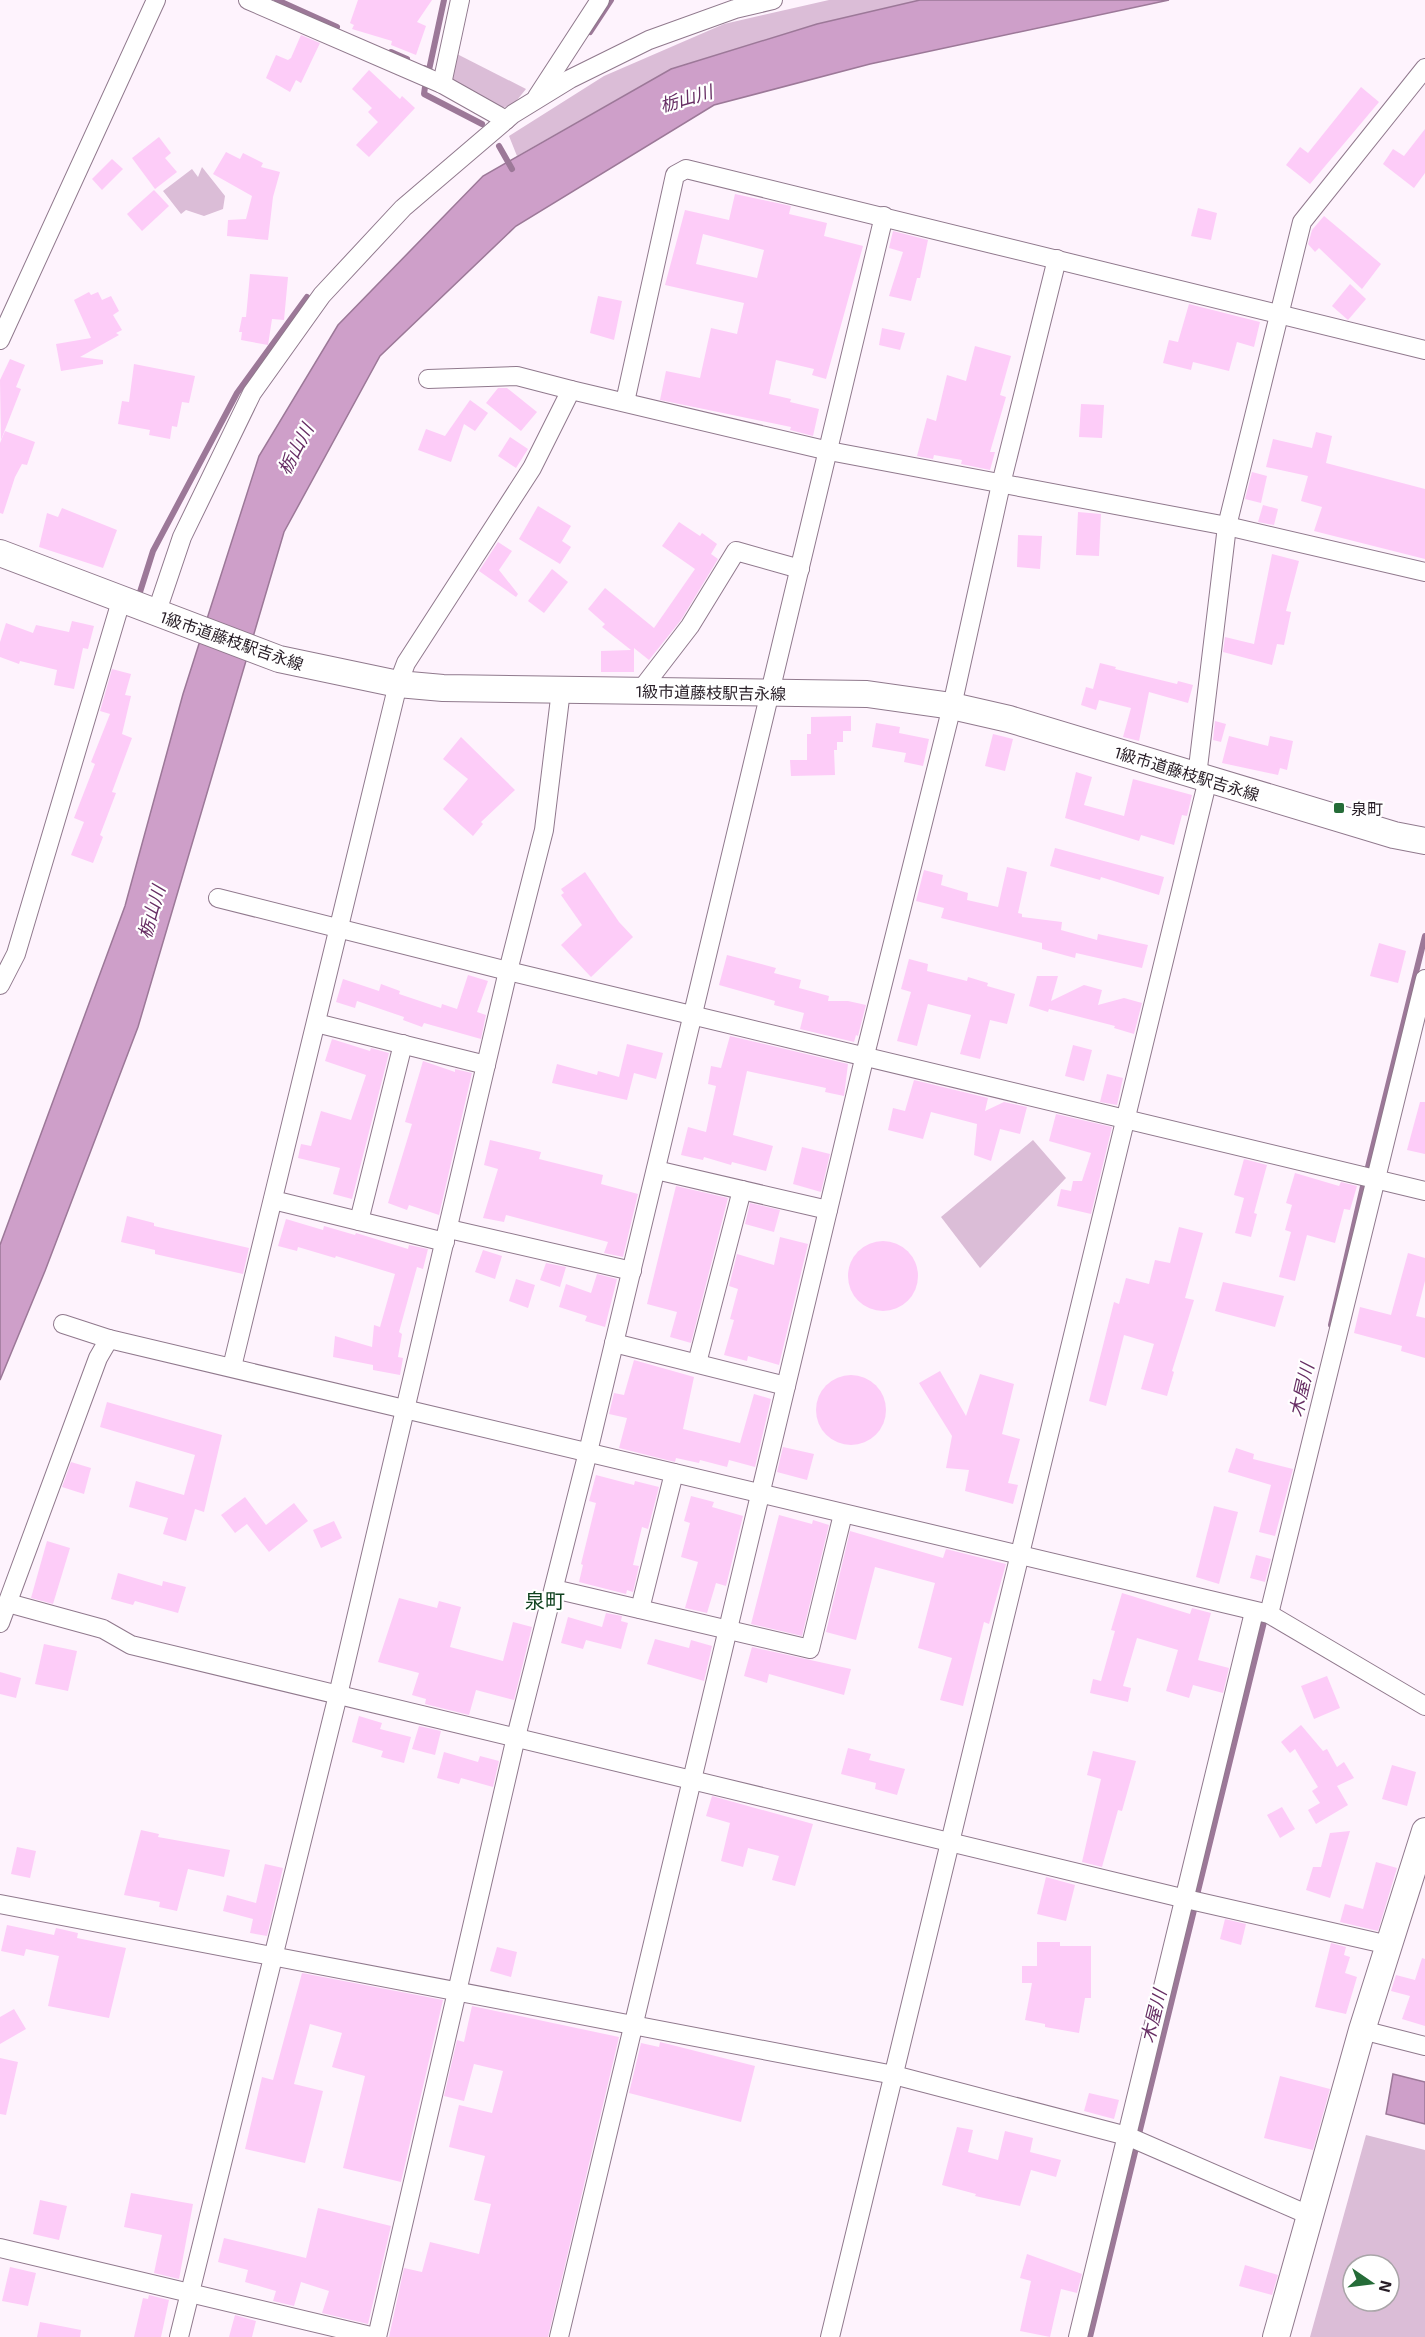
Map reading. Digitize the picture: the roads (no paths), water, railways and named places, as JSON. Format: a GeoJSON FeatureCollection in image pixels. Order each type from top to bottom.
{"type":"FeatureCollection","features":[{"type":"Feature","properties":{"kind":"street"},"geometry":{"type":"LineString","coordinates":[[0,340],[156,0]]}},
{"type":"Feature","properties":{"kind":"street"},"geometry":{"type":"LineString","coordinates":[[248,0],[442,84],[506,120]]}},
{"type":"Feature","properties":{"kind":"street"},"geometry":{"type":"LineString","coordinates":[[442,84],[460,0]]}},
{"type":"Feature","properties":{"kind":"street"},"geometry":{"type":"LineString","coordinates":[[534,101],[600,0]]}},
{"type":"Feature","properties":{"kind":"street"},"geometry":{"type":"LineString","coordinates":[[162,616],[182,537],[252,393],[322,295],[403,208],[506,120],[570,79],[649,40],[735,9],[773,0]]}},
{"type":"Feature","properties":{"kind":"street"},"geometry":{"type":"LineString","coordinates":[[830,2337],[1125,1117],[1203,778],[1227,526],[1302,222],[1425,68]]}},
{"type":"Feature","properties":{"kind":"street"},"geometry":{"type":"LineString","coordinates":[[625,402],[675,175],[686,169],[1425,350]]}},
{"type":"Feature","properties":{"kind":"street"},"geometry":{"type":"LineString","coordinates":[[0,2248],[376,2337],[516,1737],[632,1271],[884,216]]}},
{"type":"Feature","properties":{"kind":"street"},"geometry":{"type":"LineString","coordinates":[[559,2337],[865,1054],[952,706],[1001,484],[1058,260]]}},
{"type":"Feature","properties":{"kind":"street"},"geometry":{"type":"LineString","coordinates":[[428,379],[517,376],[828,451],[1227,526],[1425,572]]}},
{"type":"Feature","properties":{"kind":"street"},"geometry":{"type":"LineString","coordinates":[[232,1367],[398,684],[406,663],[532,468],[571,390]]}},
{"type":"Feature","properties":{"kind":"street"},"geometry":{"type":"LineString","coordinates":[[640,691],[690,626],[736,551],[800,569]]}},
{"type":"Feature","properties":{"kind":"street","name":"1級市道藤枝駅吉永線"},"geometry":{"type":"LineString","coordinates":[[0,553],[121,601],[279,659],[398,684],[443,688],[867,694],[952,706],[1009,719],[1394,835],[1425,841]]}},
{"type":"Feature","properties":{"kind":"street"},"geometry":{"type":"LineString","coordinates":[[0,984],[16,954],[121,601]]}},
{"type":"Feature","properties":{"kind":"street"},"geometry":{"type":"LineString","coordinates":[[179,2337],[338,1695],[508,971],[544,830],[561,690]]}},
{"type":"Feature","properties":{"kind":"street"},"geometry":{"type":"LineString","coordinates":[[218,898],[508,971],[865,1054],[1425,1191]]}},
{"type":"Feature","properties":{"kind":"street"},"geometry":{"type":"LineString","coordinates":[[1078,2337],[1186,1899],[1425,979]]}},
{"type":"Feature","properties":{"kind":"street"},"geometry":{"type":"LineString","coordinates":[[316,1023],[486,1065]]}},
{"type":"Feature","properties":{"kind":"street"},"geometry":{"type":"LineString","coordinates":[[359,1221],[403,1044]]}},
{"type":"Feature","properties":{"kind":"street"},"geometry":{"type":"LineString","coordinates":[[656,1170],[828,1210]]}},
{"type":"Feature","properties":{"kind":"street"},"geometry":{"type":"LineString","coordinates":[[698,1363],[742,1190]]}},
{"type":"Feature","properties":{"kind":"street"},"geometry":{"type":"LineString","coordinates":[[273,1200],[359,1221],[447,1235],[632,1271]]}},
{"type":"Feature","properties":{"kind":"street"},"geometry":{"type":"LineString","coordinates":[[63,1324],[109,1339],[407,1408],[760,1495],[1019,1554],[1261,1613],[1425,1706]]}},
{"type":"Feature","properties":{"kind":"street"},"geometry":{"type":"LineString","coordinates":[[0,1623],[98,1359],[109,1339]]}},
{"type":"Feature","properties":{"kind":"street"},"geometry":{"type":"LineString","coordinates":[[614,1343],[786,1386]]}},
{"type":"Feature","properties":{"kind":"street"},"geometry":{"type":"LineString","coordinates":[[640,1609],[674,1473]]}},
{"type":"Feature","properties":{"kind":"street"},"geometry":{"type":"LineString","coordinates":[[554,1588],[810,1649],[843,1514]]}},
{"type":"Feature","properties":{"kind":"street"},"geometry":{"type":"LineString","coordinates":[[8,1603],[103,1629],[131,1645],[950,1840],[1186,1899],[1389,1945]]}},
{"type":"Feature","properties":{"kind":"street"},"geometry":{"type":"LineString","coordinates":[[1276,2337],[1362,2030],[1425,1831]]}},
{"type":"Feature","properties":{"kind":"street"},"geometry":{"type":"LineString","coordinates":[[0,1904],[273,1954],[457,1992],[894,2075],[1127,2136],[1311,2216]]}},
{"type":"Feature","properties":{"kind":"street"},"geometry":{"type":"LineString","coordinates":[[1362,2030],[1425,2046]]}},
{"type":"Feature","properties":{"kind":"water","name":"栃山川"},"geometry":{"type":"Polygon","coordinates":[[[920,0],[1169,0],[870,64],[714,105],[516,226],[380,356],[284,532],[138,1027],[45,1271],[0,1380],[0,1245],[125,906],[183,694],[259,456],[338,325],[483,176],[671,69],[817,24],[920,0]]]}},
{"type":"Feature","properties":{"kind":"water"},"geometry":{"type":"Polygon","coordinates":[[[1393,2074],[1425,2082],[1425,2124],[1386,2114],[1393,2074]]]}},
{"type":"Feature","properties":{"kind":"waterway"},"geometry":{"type":"LineString","coordinates":[[277,0],[337,27]]}},
{"type":"Feature","properties":{"kind":"waterway"},"geometry":{"type":"LineString","coordinates":[[424,68],[429,70],[444,0]]}},
{"type":"Feature","properties":{"kind":"waterway"},"geometry":{"type":"LineString","coordinates":[[590,32],[611,0]]}},
{"type":"Feature","properties":{"kind":"waterway"},"geometry":{"type":"LineString","coordinates":[[391,52],[407,59]]}},
{"type":"Feature","properties":{"kind":"waterway"},"geometry":{"type":"LineString","coordinates":[[425,87],[424,94],[482,124]]}},
{"type":"Feature","properties":{"kind":"waterway"},"geometry":{"type":"LineString","coordinates":[[499,146],[512,169]]}},
{"type":"Feature","properties":{"kind":"waterway"},"geometry":{"type":"LineString","coordinates":[[140,592],[153,551],[237,393],[307,297]]}},
{"type":"Feature","properties":{"kind":"waterway","name":"木屋川"},"geometry":{"type":"LineString","coordinates":[[1368,1167],[1425,936]]}},
{"type":"Feature","properties":{"kind":"waterway","name":"木屋川"},"geometry":{"type":"LineString","coordinates":[[1331,1325],[1364,1182]]}},
{"type":"Feature","properties":{"kind":"waterway","name":"木屋川"},"geometry":{"type":"LineString","coordinates":[[1197,1895],[1264,1622]]}},
{"type":"Feature","properties":{"kind":"waterway","name":"木屋川"},"geometry":{"type":"LineString","coordinates":[[1139,2134],[1195,1906]]}},
{"type":"Feature","properties":{"kind":"waterway","name":"木屋川"},"geometry":{"type":"LineString","coordinates":[[1090,2337],[1136,2148]]}},
{"type":"Feature","properties":{"kind":"place","name":"泉町"},"geometry":{"type":"Point","coordinates":[1339,808]}},
{"type":"Feature","properties":{"kind":"district","name":"泉町"},"geometry":{"type":"Point","coordinates":[545,1600]}}]}
